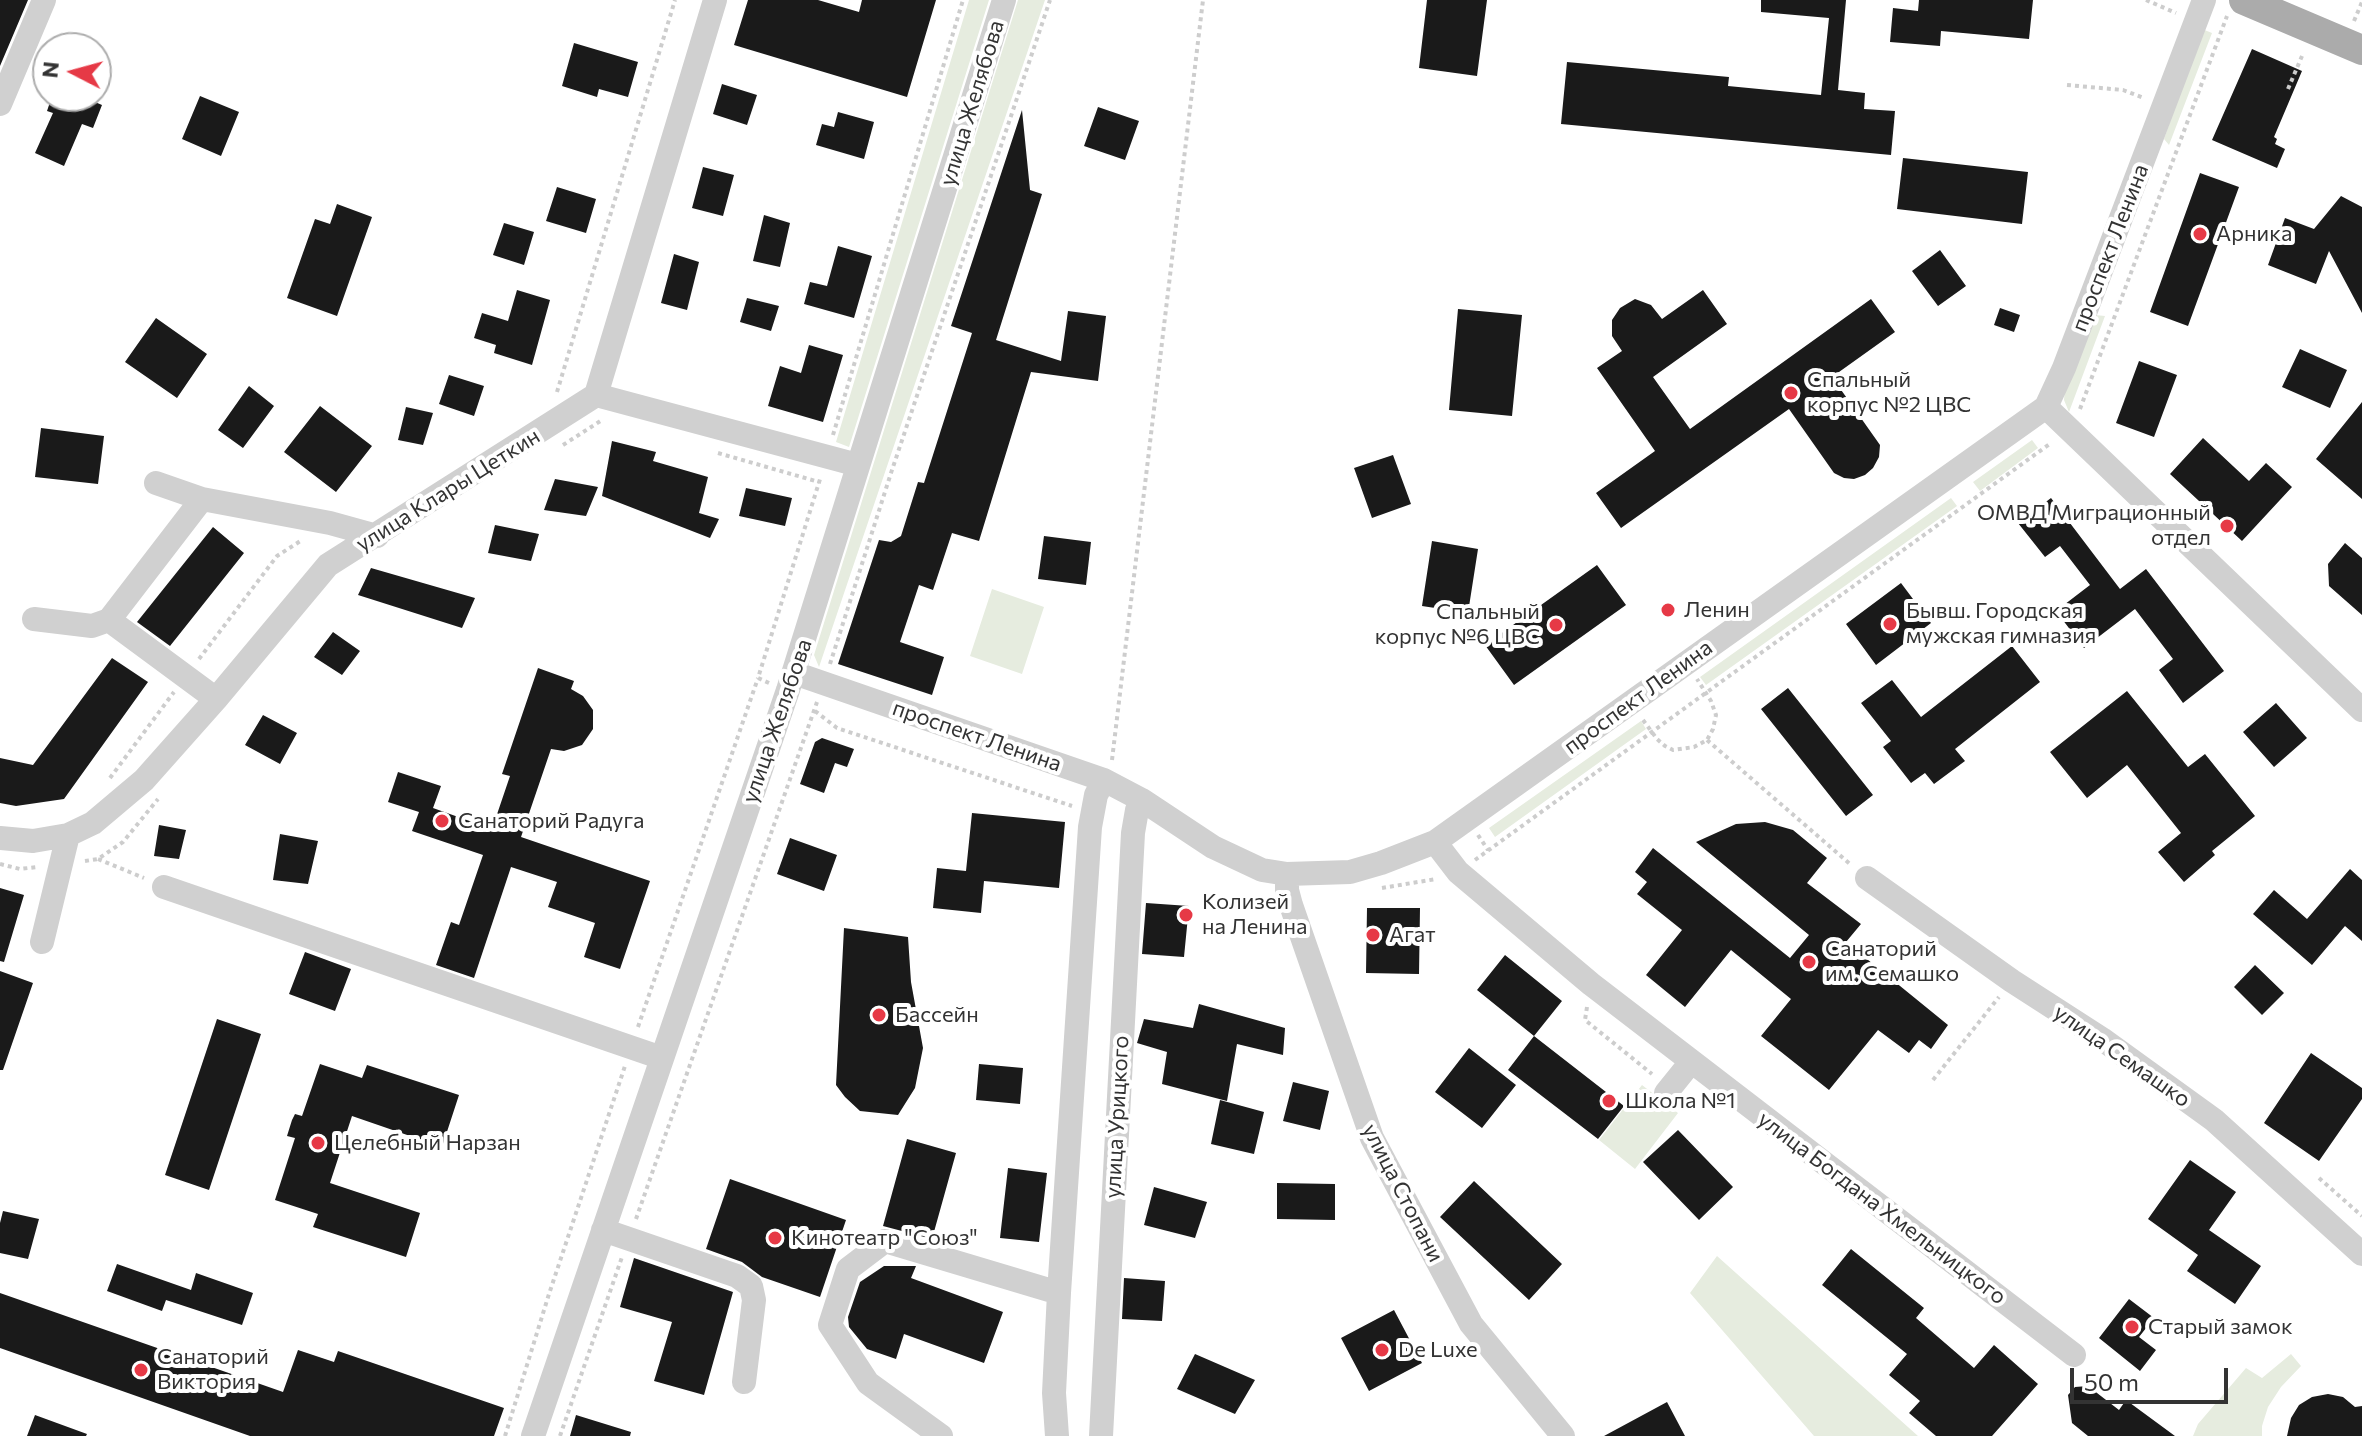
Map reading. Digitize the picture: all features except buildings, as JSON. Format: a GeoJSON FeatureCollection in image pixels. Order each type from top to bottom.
{"type":"FeatureCollection","features":[{"type":"Feature","properties":{"kind":"main road"},"geometry":{"type":"LineString","coordinates":[[2247,5],[2362,50]]}},
{"type":"Feature","properties":{"kind":"street"},"geometry":{"type":"LineString","coordinates":[[0,104],[44,0]]}},
{"type":"Feature","properties":{"kind":"street"},"geometry":{"type":"LineString","coordinates":[[715,0],[596,395],[858,465]]}},
{"type":"Feature","properties":{"kind":"street","name":"улица Желябова"},"geometry":{"type":"LineString","coordinates":[[533,1436],[858,465],[1004,0]]}},
{"type":"Feature","properties":{"kind":"street","name":"проспект Ленина"},"geometry":{"type":"LineString","coordinates":[[785,679],[1108,772],[1142,800],[1213,847],[1262,870],[1287,874],[1350,872],[1435,842],[2046,407],[2069,355],[2204,0]]}},
{"type":"Feature","properties":{"kind":"street","name":"улица Клары Цеткин"},"geometry":{"type":"LineString","coordinates":[[0,838],[33,841],[68,835],[93,823],[144,780],[328,565],[596,395]]}},
{"type":"Feature","properties":{"kind":"street"},"geometry":{"type":"LineString","coordinates":[[2046,407],[2362,710]]}},
{"type":"Feature","properties":{"kind":"street"},"geometry":{"type":"LineString","coordinates":[[156,483],[202,499],[330,523],[377,536]]}},
{"type":"Feature","properties":{"kind":"street"},"geometry":{"type":"LineString","coordinates":[[34,619],[92,626],[109,620],[202,499]]}},
{"type":"Feature","properties":{"kind":"street"},"geometry":{"type":"LineString","coordinates":[[109,620],[216,699]]}},
{"type":"Feature","properties":{"kind":"street","name":"улица Урицкого"},"geometry":{"type":"LineString","coordinates":[[1057,1436],[1054,1393],[1059,1293],[1090,827],[1096,795],[1108,772]]}},
{"type":"Feature","properties":{"kind":"street","name":"улица Урицкого"},"geometry":{"type":"LineString","coordinates":[[1101,1436],[1133,833],[1142,800]]}},
{"type":"Feature","properties":{"kind":"street"},"geometry":{"type":"LineString","coordinates":[[42,942],[68,835]]}},
{"type":"Feature","properties":{"kind":"street","name":"улица Богдана Хмельницкого"},"geometry":{"type":"LineString","coordinates":[[1435,842],[1463,877],[1591,984],[2074,1355]]}},
{"type":"Feature","properties":{"kind":"street","name":"улица Стопани"},"geometry":{"type":"LineString","coordinates":[[1287,874],[1291,905],[1372,1138],[1471,1324],[1563,1436]]}},
{"type":"Feature","properties":{"kind":"street","name":"улица Семашко"},"geometry":{"type":"LineString","coordinates":[[1867,878],[2214,1120],[2362,1254]]}},
{"type":"Feature","properties":{"kind":"street"},"geometry":{"type":"LineString","coordinates":[[164,887],[662,1058]]}},
{"type":"Feature","properties":{"kind":"street"},"geometry":{"type":"LineString","coordinates":[[1668,1090],[1691,1062]]}},
{"type":"Feature","properties":{"kind":"street"},"geometry":{"type":"LineString","coordinates":[[603,1230],[737,1276],[751,1286],[754,1300],[744,1382]]}},
{"type":"Feature","properties":{"kind":"street"},"geometry":{"type":"LineString","coordinates":[[941,1436],[868,1383],[830,1325],[848,1269],[885,1241],[1059,1293]]}},
{"type":"Feature","properties":{"kind":"path"},"geometry":{"type":"LineString","coordinates":[[556,396],[675,0]]}},
{"type":"Feature","properties":{"kind":"path"},"geometry":{"type":"LineString","coordinates":[[830,445],[963,0]]}},
{"type":"Feature","properties":{"kind":"path"},"geometry":{"type":"LineString","coordinates":[[829,667],[1050,0]]}},
{"type":"Feature","properties":{"kind":"path"},"geometry":{"type":"LineString","coordinates":[[1108,772],[1203,0]]}},
{"type":"Feature","properties":{"kind":"path"},"geometry":{"type":"LineString","coordinates":[[2146,0],[2178,14],[2179,11]]}},
{"type":"Feature","properties":{"kind":"path"},"geometry":{"type":"LineString","coordinates":[[2354,21],[2362,2]]}},
{"type":"Feature","properties":{"kind":"path"},"geometry":{"type":"LineString","coordinates":[[2077,419],[2247,5]]}},
{"type":"Feature","properties":{"kind":"path"},"geometry":{"type":"LineString","coordinates":[[2288,89],[2302,56]]}},
{"type":"Feature","properties":{"kind":"path"},"geometry":{"type":"LineString","coordinates":[[2067,85],[2123,90],[2144,98]]}},
{"type":"Feature","properties":{"kind":"path"},"geometry":{"type":"LineString","coordinates":[[1469,863],[2060,437]]}},
{"type":"Feature","properties":{"kind":"path"},"geometry":{"type":"LineString","coordinates":[[785,679],[758,678],[823,467]]}},
{"type":"Feature","properties":{"kind":"path"},"geometry":{"type":"LineString","coordinates":[[104,785],[277,556],[330,523]]}},
{"type":"Feature","properties":{"kind":"path"},"geometry":{"type":"LineString","coordinates":[[560,1436],[821,691]]}},
{"type":"Feature","properties":{"kind":"path"},"geometry":{"type":"LineString","coordinates":[[1651,731],[1673,750],[1694,747],[1707,740],[1716,715],[1705,691]]}},
{"type":"Feature","properties":{"kind":"path"},"geometry":{"type":"LineString","coordinates":[[814,710],[837,728],[1076,808]]}},
{"type":"Feature","properties":{"kind":"path"},"geometry":{"type":"LineString","coordinates":[[1707,740],[1832,848]]}},
{"type":"Feature","properties":{"kind":"path"},"geometry":{"type":"LineString","coordinates":[[98,859],[164,887]]}},
{"type":"Feature","properties":{"kind":"path"},"geometry":{"type":"LineString","coordinates":[[1933,1080],[1984,1018]]}},
{"type":"Feature","properties":{"kind":"path"},"geometry":{"type":"LineString","coordinates":[[1585,1020],[1668,1090]]}},
{"type":"Feature","properties":{"kind":"path"},"geometry":{"type":"LineString","coordinates":[[1605,1045],[1610,1040]]}},
{"type":"Feature","properties":{"kind":"path"},"geometry":{"type":"LineString","coordinates":[[2319,1178],[2362,1216]]}},
{"type":"Feature","properties":{"kind":"shaded area"},"geometry":{"type":"Polygon","coordinates":[[[969,0],[989,0],[849,447],[836,442],[969,0]]]}},
{"type":"Feature","properties":{"kind":"shaded area"},"geometry":{"type":"Polygon","coordinates":[[[1018,0],[1045,0],[819,667],[814,655],[1018,0]]]}},
{"type":"Feature","properties":{"kind":"shaded area"},"geometry":{"type":"Polygon","coordinates":[[[2202,29],[2212,33],[2169,145],[2164,139],[2202,29]]]}},
{"type":"Feature","properties":{"kind":"shaded area"},"geometry":{"type":"Polygon","coordinates":[[[2095,315],[2105,316],[2069,412],[2064,400],[2065,387],[2095,315]]]}},
{"type":"Feature","properties":{"kind":"shaded area"},"geometry":{"type":"Polygon","coordinates":[[[2032,440],[2038,448],[1980,491],[1973,482],[2032,440]]]}},
{"type":"Feature","properties":{"kind":"shaded area"},"geometry":{"type":"Polygon","coordinates":[[[1951,498],[1957,506],[1706,685],[1700,677],[1951,498]]]}},
{"type":"Feature","properties":{"kind":"shaded area"},"geometry":{"type":"Polygon","coordinates":[[[992,589],[1044,607],[1022,674],[970,656],[992,589]]]}},
{"type":"Feature","properties":{"kind":"shaded area"},"geometry":{"type":"Polygon","coordinates":[[[1641,721],[1646,729],[1495,837],[1489,828],[1641,721]]]}},
{"type":"Feature","properties":{"kind":"shaded area"},"geometry":{"type":"Polygon","coordinates":[[[1642,1085],[1678,1113],[1635,1169],[1599,1140],[1642,1085]]]}},
{"type":"Feature","properties":{"kind":"shaded area"},"geometry":{"type":"Polygon","coordinates":[[[1717,1256],[1918,1436],[1814,1436],[1690,1293],[1717,1256]]]}},
{"type":"Feature","properties":{"kind":"shaded area"},"geometry":{"type":"Polygon","coordinates":[[[2291,1354],[2301,1366],[2281,1387],[2268,1407],[2262,1436],[2193,1436],[2198,1424],[2246,1368],[2262,1378],[2291,1354]]]}},
{"type":"Feature","properties":{"kind":"place","name":"Арника"},"geometry":{"type":"Point","coordinates":[2200,234]}},
{"type":"Feature","properties":{"kind":"place","name":"Спальный корпус №2 ЦВС"},"geometry":{"type":"Point","coordinates":[1791,393]}},
{"type":"Feature","properties":{"kind":"place","name":"ОМВД Миграционный отдел"},"geometry":{"type":"Point","coordinates":[2227,526]}},
{"type":"Feature","properties":{"kind":"place","name":"Ленин"},"geometry":{"type":"Point","coordinates":[1668,610]}},
{"type":"Feature","properties":{"kind":"place","name":"Бывш. Городская мужская гимназия"},"geometry":{"type":"Point","coordinates":[1890,624]}},
{"type":"Feature","properties":{"kind":"place","name":"Спальный корпус №6 ЦВС"},"geometry":{"type":"Point","coordinates":[1556,625]}},
{"type":"Feature","properties":{"kind":"place","name":"Cанаторий Радуга"},"geometry":{"type":"Point","coordinates":[442,821]}},
{"type":"Feature","properties":{"kind":"place","name":"Колизей на Ленина"},"geometry":{"type":"Point","coordinates":[1186,915]}},
{"type":"Feature","properties":{"kind":"place","name":"Агат"},"geometry":{"type":"Point","coordinates":[1373,935]}},
{"type":"Feature","properties":{"kind":"place","name":"Санаторий им. Семашко"},"geometry":{"type":"Point","coordinates":[1809,962]}},
{"type":"Feature","properties":{"kind":"place","name":"Бассейн"},"geometry":{"type":"Point","coordinates":[879,1015]}},
{"type":"Feature","properties":{"kind":"place","name":"Школа №1"},"geometry":{"type":"Point","coordinates":[1609,1101]}},
{"type":"Feature","properties":{"kind":"place","name":"Целебный Нарзан"},"geometry":{"type":"Point","coordinates":[318,1143]}},
{"type":"Feature","properties":{"kind":"place","name":"Кинотеатр \"Союз\""},"geometry":{"type":"Point","coordinates":[775,1238]}},
{"type":"Feature","properties":{"kind":"place","name":"Старый замок"},"geometry":{"type":"Point","coordinates":[2132,1327]}},
{"type":"Feature","properties":{"kind":"place","name":"De Luxe"},"geometry":{"type":"Point","coordinates":[1382,1350]}},
{"type":"Feature","properties":{"kind":"place","name":"Санаторий Виктория"},"geometry":{"type":"Point","coordinates":[141,1370]}}]}
